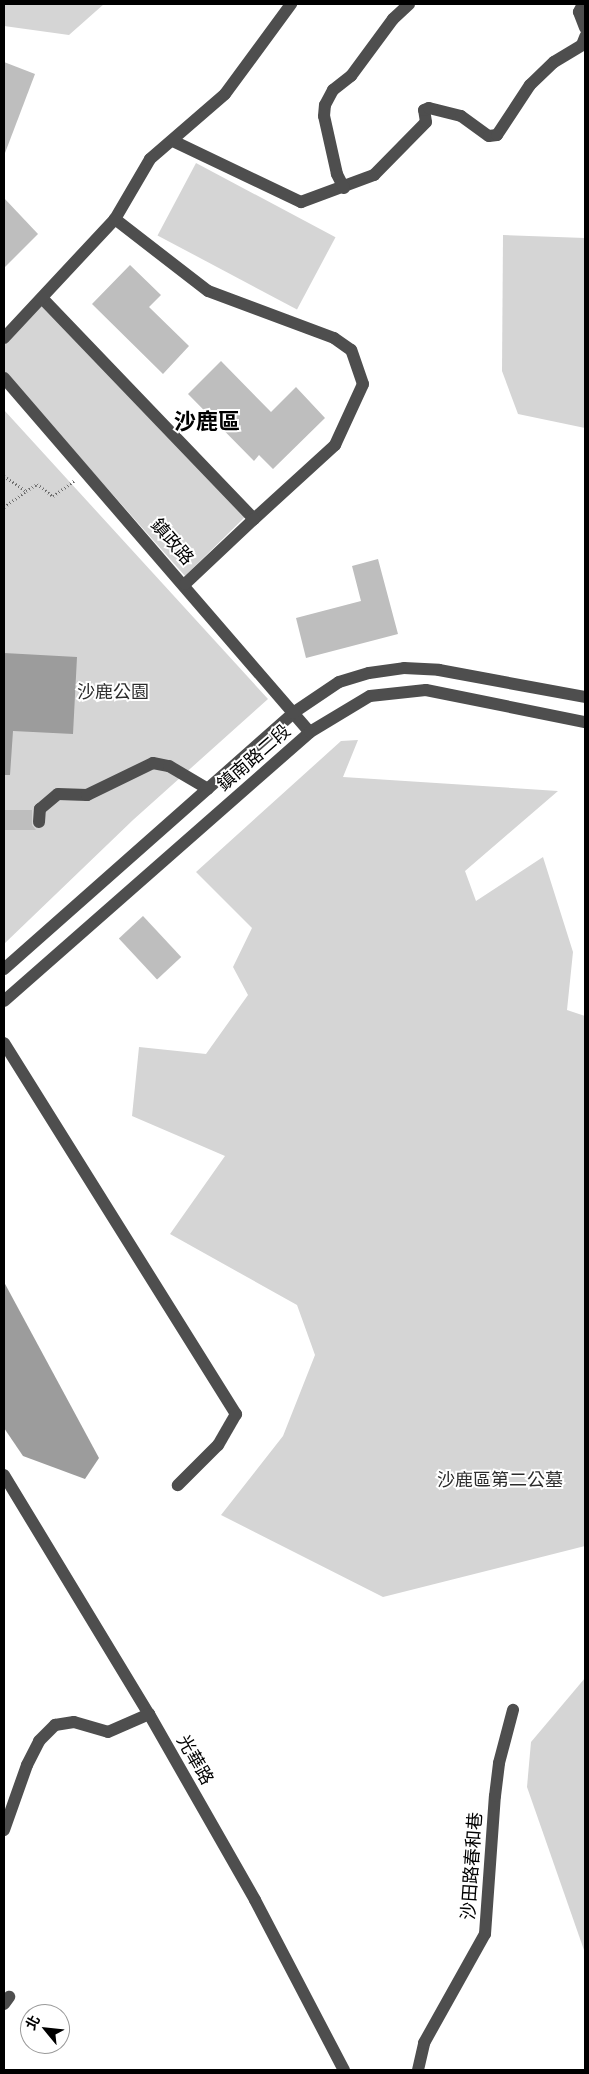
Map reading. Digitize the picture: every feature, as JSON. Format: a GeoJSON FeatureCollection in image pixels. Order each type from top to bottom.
{"type":"FeatureCollection","features":[{"type":"Feature","properties":{"kind":"street"},"geometry":{"type":"LineString","coordinates":[[4,338],[115,219],[150,159],[225,94],[291,4]]}},
{"type":"Feature","properties":{"kind":"street"},"geometry":{"type":"LineString","coordinates":[[344,188],[337,174],[324,116],[325,105],[333,90],[351,76],[393,19],[409,4]]}},
{"type":"Feature","properties":{"kind":"street"},"geometry":{"type":"LineString","coordinates":[[583,4],[579,12],[585,28]]}},
{"type":"Feature","properties":{"kind":"street"},"geometry":{"type":"LineString","coordinates":[[173,141],[301,202],[344,188],[374,175],[426,122],[424,110],[429,108],[461,116],[489,136],[497,135],[530,85],[554,62],[582,45],[585,37]]}},
{"type":"Feature","properties":{"kind":"street"},"geometry":{"type":"LineString","coordinates":[[115,219],[208,291],[334,338],[351,350],[363,384],[335,445],[185,584]]}},
{"type":"Feature","properties":{"kind":"street"},"geometry":{"type":"LineString","coordinates":[[42,298],[254,519]]}},
{"type":"Feature","properties":{"kind":"street","name":"鎮政路"},"geometry":{"type":"LineString","coordinates":[[4,378],[185,584],[310,732]]}},
{"type":"Feature","properties":{"kind":"street","name":"鎮南路二段"},"geometry":{"type":"LineString","coordinates":[[4,969],[293,713],[339,682],[404,668],[439,670],[585,697]]}},
{"type":"Feature","properties":{"kind":"street","name":"鎮南路二段"},"geometry":{"type":"LineString","coordinates":[[4,1001],[310,732],[370,696],[426,690],[585,722]]}},
{"type":"Feature","properties":{"kind":"street"},"geometry":{"type":"LineString","coordinates":[[39,822],[40,809],[58,794],[87,794],[153,763],[169,766],[208,788]]}},
{"type":"Feature","properties":{"kind":"street"},"geometry":{"type":"LineString","coordinates":[[4,1043],[236,1414],[218,1445],[178,1485]]}},
{"type":"Feature","properties":{"kind":"street","name":"光華路"},"geometry":{"type":"LineString","coordinates":[[4,1475],[148,1714],[256,1900],[344,2070]]}},
{"type":"Feature","properties":{"kind":"street"},"geometry":{"type":"LineString","coordinates":[[4,1501],[14,1493]]}},
{"type":"Feature","properties":{"kind":"street","name":"沙田路春和巷"},"geometry":{"type":"LineString","coordinates":[[418,2070],[424,2043],[485,1934],[494,1796],[499,1762],[513,1710]]}},
{"type":"Feature","properties":{"kind":"street"},"geometry":{"type":"LineString","coordinates":[[4,1830],[27,1765],[40,1741],[55,1725],[74,1722],[108,1732],[148,1714]]}},
{"type":"Feature","properties":{"kind":"path"},"geometry":{"type":"LineString","coordinates":[[4,507],[37,484],[53,496],[86,471]]}},
{"type":"Feature","properties":{"kind":"path"},"geometry":{"type":"LineString","coordinates":[[4,476],[26,491]]}},
{"type":"Feature","properties":{"kind":"green space"},"geometry":{"type":"Polygon","coordinates":[[[4,4],[104,4],[69,35],[4,26],[4,4]]]}},
{"type":"Feature","properties":{"kind":"green space"},"geometry":{"type":"Polygon","coordinates":[[[196,163],[336,237],[297,310],[158,235],[196,163]]]}},
{"type":"Feature","properties":{"kind":"green space"},"geometry":{"type":"Polygon","coordinates":[[[503,235],[585,238],[585,428],[518,414],[502,371],[503,235]]]}},
{"type":"Feature","properties":{"kind":"green space"},"geometry":{"type":"Polygon","coordinates":[[[42,305],[246,516],[185,576],[4,372],[4,345],[42,305]]]}},
{"type":"Feature","properties":{"kind":"green space","name":"沙鹿公園"},"geometry":{"type":"Polygon","coordinates":[[[4,410],[268,699],[133,820],[4,944],[4,410]]]}},
{"type":"Feature","properties":{"kind":"green space","name":"沙鹿區第二公墓"},"geometry":{"type":"Polygon","coordinates":[[[358,740],[343,777],[558,791],[465,871],[476,901],[543,857],[573,952],[567,1010],[585,1016],[585,1546],[383,1597],[221,1515],[283,1436],[315,1355],[297,1305],[170,1234],[225,1156],[132,1116],[139,1047],[206,1054],[248,995],[233,967],[252,928],[196,872],[341,741],[358,740]]]}},
{"type":"Feature","properties":{"kind":"green space"},"geometry":{"type":"Polygon","coordinates":[[[585,1678],[585,1953],[527,1787],[531,1742],[585,1678]]]}},
{"type":"Feature","properties":{"kind":"shaded area"},"geometry":{"type":"Polygon","coordinates":[[[4,653],[77,657],[73,734],[13,731],[10,775],[4,775],[4,653]]]}},
{"type":"Feature","properties":{"kind":"shaded area"},"geometry":{"type":"Polygon","coordinates":[[[4,1282],[99,1458],[85,1479],[23,1456],[4,1428],[4,1282]]]}},
{"type":"Feature","properties":{"kind":"building"},"geometry":{"type":"Polygon","coordinates":[[[4,62],[35,74],[5,153],[4,153],[4,62]]]}},
{"type":"Feature","properties":{"kind":"building"},"geometry":{"type":"Polygon","coordinates":[[[4,198],[38,234],[4,268],[4,198]]]}},
{"type":"Feature","properties":{"kind":"building"},"geometry":{"type":"Polygon","coordinates":[[[130,265],[161,295],[149,307],[189,346],[163,374],[92,304],[130,265]]]}},
{"type":"Feature","properties":{"kind":"building"},"geometry":{"type":"Polygon","coordinates":[[[221,361],[271,412],[296,387],[325,418],[273,469],[259,455],[254,461],[188,394],[221,361]]]}},
{"type":"Feature","properties":{"kind":"building"},"geometry":{"type":"Polygon","coordinates":[[[378,559],[398,634],[306,658],[296,618],[361,601],[352,566],[378,559]]]}},
{"type":"Feature","properties":{"kind":"building"},"geometry":{"type":"Polygon","coordinates":[[[4,810],[32,810],[32,825],[36,830],[4,830],[4,810]]]}},
{"type":"Feature","properties":{"kind":"building"},"geometry":{"type":"Polygon","coordinates":[[[143,916],[181,957],[157,979],[119,939],[143,916]]]}},
{"type":"Feature","properties":{"kind":"district","name":"沙鹿區"},"geometry":{"type":"Point","coordinates":[207,422]}}]}
